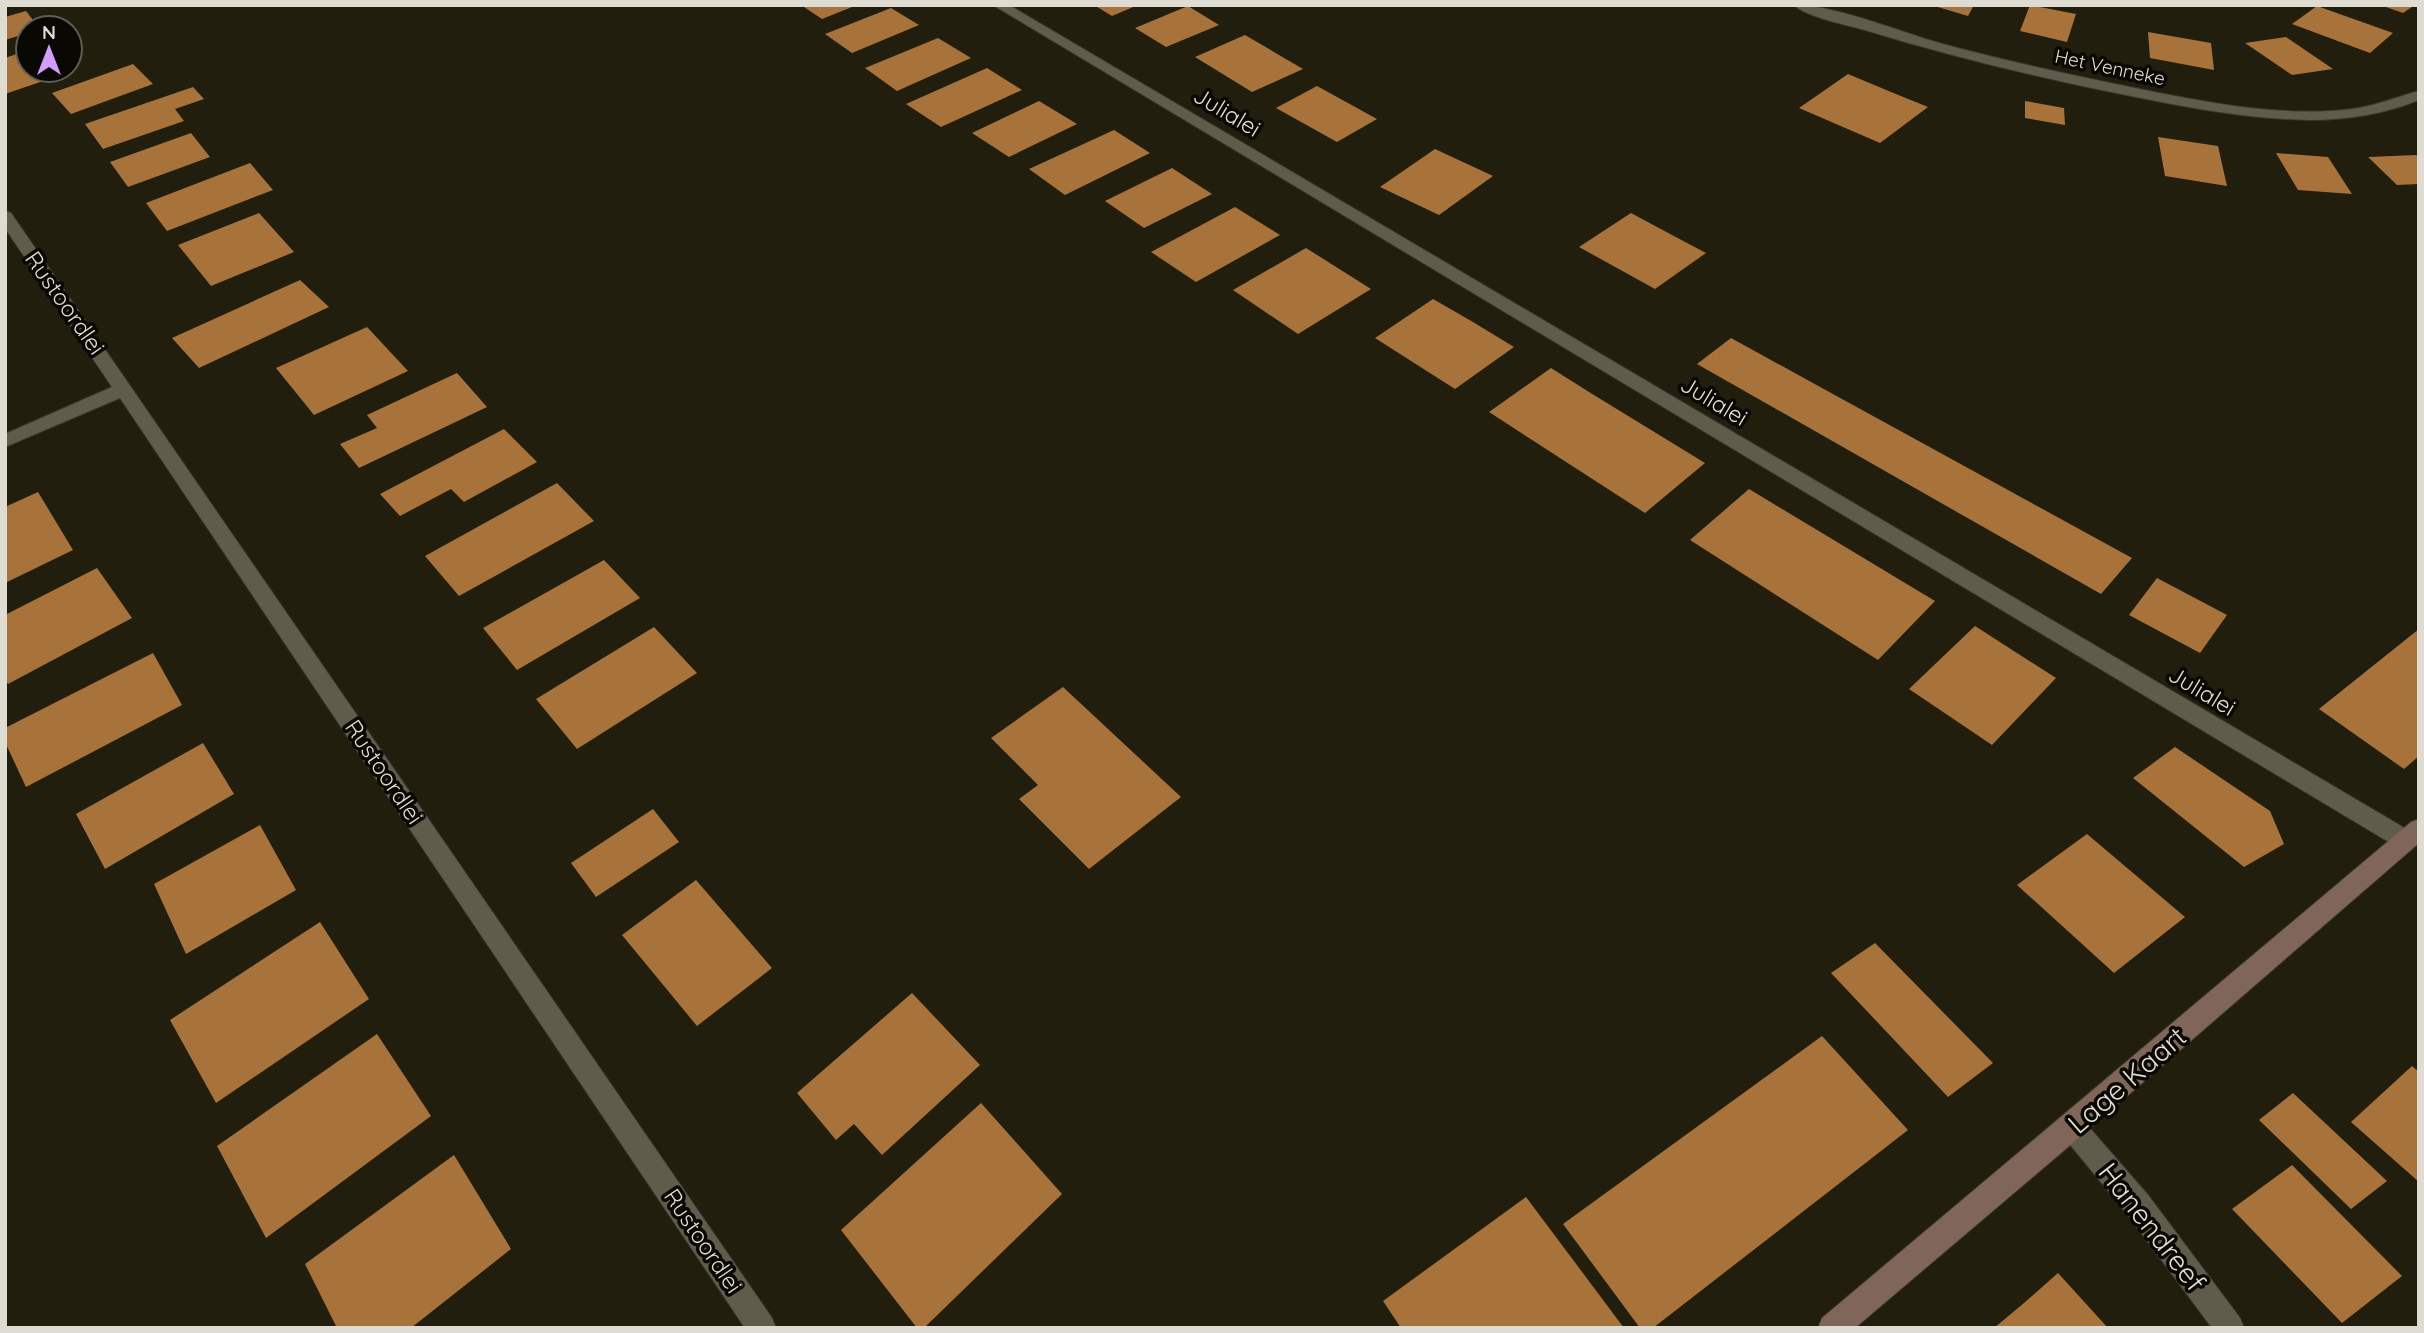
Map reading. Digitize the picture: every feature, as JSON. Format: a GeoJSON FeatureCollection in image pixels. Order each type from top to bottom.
{"type":"FeatureCollection","features":[{"type":"Feature","properties":{"kind":"street","name":"Julialei"},"geometry":{"type":"LineString","coordinates":[[999,5],[2412,834]]}},
{"type":"Feature","properties":{"kind":"street","name":"Het Venneke"},"geometry":{"type":"LineString","coordinates":[[1800,5],[1998,63],[2203,106],[2287,114],[2325,114],[2395,105],[2419,95]]}},
{"type":"Feature","properties":{"kind":"street","name":"Rustoordlei"},"geometry":{"type":"LineString","coordinates":[[5,216],[762,1328]]}},
{"type":"Feature","properties":{"kind":"street"},"geometry":{"type":"LineString","coordinates":[[5,440],[124,389]]}},
{"type":"Feature","properties":{"kind":"street","name":"Lage Kaart"},"geometry":{"type":"LineString","coordinates":[[1832,1328],[2072,1127],[2412,834]]}},
{"type":"Feature","properties":{"kind":"street","name":"Hanendreef"},"geometry":{"type":"LineString","coordinates":[[2072,1127],[2138,1205],[2230,1328]]}},
{"type":"Feature","properties":{"kind":"building"},"geometry":{"type":"Polygon","coordinates":[[[801,5],[857,5],[822,19],[801,5]]]}},
{"type":"Feature","properties":{"kind":"building"},"geometry":{"type":"Polygon","coordinates":[[[1094,5],[1138,5],[1112,16],[1094,5]]]}},
{"type":"Feature","properties":{"kind":"building"},"geometry":{"type":"Polygon","coordinates":[[[1931,5],[1974,5],[1968,16],[1931,5]]]}},
{"type":"Feature","properties":{"kind":"building"},"geometry":{"type":"Polygon","coordinates":[[[2030,5],[2076,14],[2067,42],[2020,31],[2030,5]]]}},
{"type":"Feature","properties":{"kind":"building"},"geometry":{"type":"Polygon","coordinates":[[[2383,5],[2415,5],[2403,13],[2383,6],[2383,5]]]}},
{"type":"Feature","properties":{"kind":"building"},"geometry":{"type":"Polygon","coordinates":[[[1188,6],[1219,25],[1166,47],[1135,28],[1188,6]]]}},
{"type":"Feature","properties":{"kind":"building"},"geometry":{"type":"Polygon","coordinates":[[[2317,6],[2393,33],[2370,53],[2292,24],[2317,6]]]}},
{"type":"Feature","properties":{"kind":"building"},"geometry":{"type":"Polygon","coordinates":[[[891,8],[919,25],[852,53],[825,34],[891,8]]]}},
{"type":"Feature","properties":{"kind":"building"},"geometry":{"type":"Polygon","coordinates":[[[14,14],[14,37],[5,40],[5,17],[14,14]]]}},
{"type":"Feature","properties":{"kind":"building"},"geometry":{"type":"Polygon","coordinates":[[[2148,32],[2211,43],[2214,70],[2150,58],[2148,32]]]}},
{"type":"Feature","properties":{"kind":"building"},"geometry":{"type":"Polygon","coordinates":[[[1245,35],[1303,69],[1252,92],[1195,57],[1245,35]]]}},
{"type":"Feature","properties":{"kind":"building"},"geometry":{"type":"Polygon","coordinates":[[[2286,37],[2333,69],[2292,75],[2245,43],[2286,37]]]}},
{"type":"Feature","properties":{"kind":"building"},"geometry":{"type":"Polygon","coordinates":[[[938,38],[971,58],[897,91],[865,68],[938,38]]]}},
{"type":"Feature","properties":{"kind":"building"},"geometry":{"type":"Polygon","coordinates":[[[14,55],[14,84],[34,84],[5,94],[5,58],[14,55]]]}},
{"type":"Feature","properties":{"kind":"building"},"geometry":{"type":"Polygon","coordinates":[[[133,64],[153,84],[71,114],[52,93],[84,84],[84,82],[133,64]]]}},
{"type":"Feature","properties":{"kind":"building"},"geometry":{"type":"Polygon","coordinates":[[[987,68],[1022,90],[941,127],[906,104],[987,68]]]}},
{"type":"Feature","properties":{"kind":"building"},"geometry":{"type":"Polygon","coordinates":[[[1848,74],[1928,107],[1880,143],[1799,108],[1848,74]]]}},
{"type":"Feature","properties":{"kind":"building"},"geometry":{"type":"Polygon","coordinates":[[[1317,86],[1377,119],[1337,142],[1276,108],[1317,86]]]}},
{"type":"Feature","properties":{"kind":"building"},"geometry":{"type":"Polygon","coordinates":[[[193,87],[204,99],[175,109],[184,121],[103,149],[85,124],[193,87]]]}},
{"type":"Feature","properties":{"kind":"building"},"geometry":{"type":"Polygon","coordinates":[[[1039,101],[1077,124],[1009,157],[972,133],[1039,101]]]}},
{"type":"Feature","properties":{"kind":"building"},"geometry":{"type":"Polygon","coordinates":[[[2025,101],[2064,108],[2065,125],[2025,118],[2025,101]]]}},
{"type":"Feature","properties":{"kind":"building"},"geometry":{"type":"Polygon","coordinates":[[[1114,130],[1150,153],[1065,195],[1029,169],[1114,130]]]}},
{"type":"Feature","properties":{"kind":"building"},"geometry":{"type":"Polygon","coordinates":[[[191,133],[210,157],[128,187],[110,162],[191,133]]]}},
{"type":"Feature","properties":{"kind":"building"},"geometry":{"type":"Polygon","coordinates":[[[2158,137],[2218,146],[2227,186],[2165,176],[2158,137]]]}},
{"type":"Feature","properties":{"kind":"building"},"geometry":{"type":"Polygon","coordinates":[[[1435,149],[1493,176],[1439,215],[1380,187],[1435,149]]]}},
{"type":"Feature","properties":{"kind":"building"},"geometry":{"type":"Polygon","coordinates":[[[2276,153],[2328,157],[2352,194],[2298,190],[2276,153]]]}},
{"type":"Feature","properties":{"kind":"building"},"geometry":{"type":"Polygon","coordinates":[[[2368,157],[2419,157],[2419,184],[2397,185],[2368,157]]]}},
{"type":"Feature","properties":{"kind":"building"},"geometry":{"type":"Polygon","coordinates":[[[250,163],[273,190],[167,231],[146,203],[250,163]]]}},
{"type":"Feature","properties":{"kind":"building"},"geometry":{"type":"Polygon","coordinates":[[[1172,168],[1212,194],[1144,228],[1105,201],[1172,168]]]}},
{"type":"Feature","properties":{"kind":"building"},"geometry":{"type":"Polygon","coordinates":[[[1235,207],[1280,235],[1196,282],[1151,252],[1235,207]]]}},
{"type":"Feature","properties":{"kind":"building"},"geometry":{"type":"Polygon","coordinates":[[[259,213],[294,252],[211,286],[178,245],[259,213]]]}},
{"type":"Feature","properties":{"kind":"building"},"geometry":{"type":"Polygon","coordinates":[[[1631,213],[1706,253],[1655,289],[1579,247],[1631,213]]]}},
{"type":"Feature","properties":{"kind":"building"},"geometry":{"type":"Polygon","coordinates":[[[1306,248],[1371,289],[1298,334],[1233,290],[1306,248]]]}},
{"type":"Feature","properties":{"kind":"building"},"geometry":{"type":"Polygon","coordinates":[[[300,280],[329,307],[199,368],[172,338],[300,280]]]}},
{"type":"Feature","properties":{"kind":"building"},"geometry":{"type":"Polygon","coordinates":[[[1433,299],[1514,347],[1455,389],[1375,338],[1433,299]]]}},
{"type":"Feature","properties":{"kind":"building"},"geometry":{"type":"Polygon","coordinates":[[[367,327],[408,371],[314,415],[276,368],[367,327]]]}},
{"type":"Feature","properties":{"kind":"building"},"geometry":{"type":"Polygon","coordinates":[[[1731,338],[2132,558],[2101,594],[1697,364],[1731,338]]]}},
{"type":"Feature","properties":{"kind":"building"},"geometry":{"type":"Polygon","coordinates":[[[1551,368],[1705,463],[1645,513],[1489,412],[1551,368]]]}},
{"type":"Feature","properties":{"kind":"building"},"geometry":{"type":"Polygon","coordinates":[[[457,373],[487,407],[359,468],[340,444],[377,428],[367,415],[457,373]]]}},
{"type":"Feature","properties":{"kind":"building"},"geometry":{"type":"Polygon","coordinates":[[[504,429],[537,462],[464,502],[451,489],[400,516],[380,494],[504,429]]]}},
{"type":"Feature","properties":{"kind":"building"},"geometry":{"type":"Polygon","coordinates":[[[557,483],[594,521],[459,596],[425,556],[557,483]]]}},
{"type":"Feature","properties":{"kind":"building"},"geometry":{"type":"Polygon","coordinates":[[[1749,489],[1935,601],[1878,660],[1690,540],[1749,489]]]}},
{"type":"Feature","properties":{"kind":"building"},"geometry":{"type":"Polygon","coordinates":[[[38,492],[73,550],[5,583],[5,507],[38,492]]]}},
{"type":"Feature","properties":{"kind":"building"},"geometry":{"type":"Polygon","coordinates":[[[604,560],[640,598],[517,670],[483,628],[604,560]]]}},
{"type":"Feature","properties":{"kind":"building"},"geometry":{"type":"Polygon","coordinates":[[[97,568],[132,618],[8,684],[5,679],[5,615],[97,568]]]}},
{"type":"Feature","properties":{"kind":"building"},"geometry":{"type":"Polygon","coordinates":[[[2157,578],[2227,615],[2200,653],[2129,615],[2157,578]]]}},
{"type":"Feature","properties":{"kind":"building"},"geometry":{"type":"Polygon","coordinates":[[[1975,626],[2056,678],[1992,745],[1909,689],[1975,626]]]}},
{"type":"Feature","properties":{"kind":"building"},"geometry":{"type":"Polygon","coordinates":[[[654,627],[697,673],[577,749],[536,699],[654,627]]]}},
{"type":"Feature","properties":{"kind":"building"},"geometry":{"type":"Polygon","coordinates":[[[2419,629],[2419,756],[2404,769],[2319,709],[2419,629]]]}},
{"type":"Feature","properties":{"kind":"building"},"geometry":{"type":"Polygon","coordinates":[[[153,653],[182,705],[26,787],[5,742],[5,728],[153,653]]]}},
{"type":"Feature","properties":{"kind":"building"},"geometry":{"type":"Polygon","coordinates":[[[1063,687],[1181,797],[1089,869],[1019,799],[1038,785],[991,738],[1063,687]]]}},
{"type":"Feature","properties":{"kind":"building"},"geometry":{"type":"Polygon","coordinates":[[[203,743],[234,794],[105,869],[76,814],[203,743]]]}},
{"type":"Feature","properties":{"kind":"building"},"geometry":{"type":"Polygon","coordinates":[[[2175,747],[2270,811],[2284,844],[2244,867],[2133,778],[2175,747]]]}},
{"type":"Feature","properties":{"kind":"building"},"geometry":{"type":"Polygon","coordinates":[[[653,809],[679,842],[596,897],[571,863],[653,809]]]}},
{"type":"Feature","properties":{"kind":"building"},"geometry":{"type":"Polygon","coordinates":[[[260,825],[296,890],[186,954],[154,884],[260,825]]]}},
{"type":"Feature","properties":{"kind":"building"},"geometry":{"type":"Polygon","coordinates":[[[2087,834],[2185,917],[2114,973],[2017,885],[2087,834]]]}},
{"type":"Feature","properties":{"kind":"building"},"geometry":{"type":"Polygon","coordinates":[[[696,880],[772,968],[697,1026],[622,935],[696,880]]]}},
{"type":"Feature","properties":{"kind":"building"},"geometry":{"type":"Polygon","coordinates":[[[320,922],[369,999],[216,1103],[170,1020],[320,922]]]}},
{"type":"Feature","properties":{"kind":"building"},"geometry":{"type":"Polygon","coordinates":[[[1875,943],[1993,1063],[1948,1097],[1831,973],[1875,943]]]}},
{"type":"Feature","properties":{"kind":"building"},"geometry":{"type":"Polygon","coordinates":[[[912,993],[980,1065],[882,1155],[854,1124],[836,1140],[797,1093],[912,993]]]}},
{"type":"Feature","properties":{"kind":"building"},"geometry":{"type":"Polygon","coordinates":[[[377,1034],[431,1116],[266,1238],[217,1146],[377,1034]]]}},
{"type":"Feature","properties":{"kind":"building"},"geometry":{"type":"Polygon","coordinates":[[[1822,1036],[1908,1130],[1653,1328],[1640,1328],[1563,1224],[1822,1036]]]}},
{"type":"Feature","properties":{"kind":"building"},"geometry":{"type":"Polygon","coordinates":[[[2412,1066],[2419,1072],[2419,1182],[2351,1122],[2412,1066]]]}},
{"type":"Feature","properties":{"kind":"building"},"geometry":{"type":"Polygon","coordinates":[[[2293,1093],[2387,1181],[2351,1209],[2259,1120],[2293,1093]]]}},
{"type":"Feature","properties":{"kind":"building"},"geometry":{"type":"Polygon","coordinates":[[[981,1103],[1062,1194],[924,1328],[917,1328],[841,1230],[981,1103]]]}},
{"type":"Feature","properties":{"kind":"building"},"geometry":{"type":"Polygon","coordinates":[[[454,1155],[511,1249],[411,1328],[337,1328],[305,1264],[454,1155]]]}},
{"type":"Feature","properties":{"kind":"building"},"geometry":{"type":"Polygon","coordinates":[[[2292,1165],[2402,1276],[2342,1323],[2232,1209],[2292,1165]]]}},
{"type":"Feature","properties":{"kind":"building"},"geometry":{"type":"Polygon","coordinates":[[[1526,1197],[1624,1328],[1401,1328],[1383,1301],[1526,1197]]]}},
{"type":"Feature","properties":{"kind":"building"},"geometry":{"type":"Polygon","coordinates":[[[2058,1273],[2108,1328],[1994,1328],[2024,1303],[2058,1273]]]}}]}
